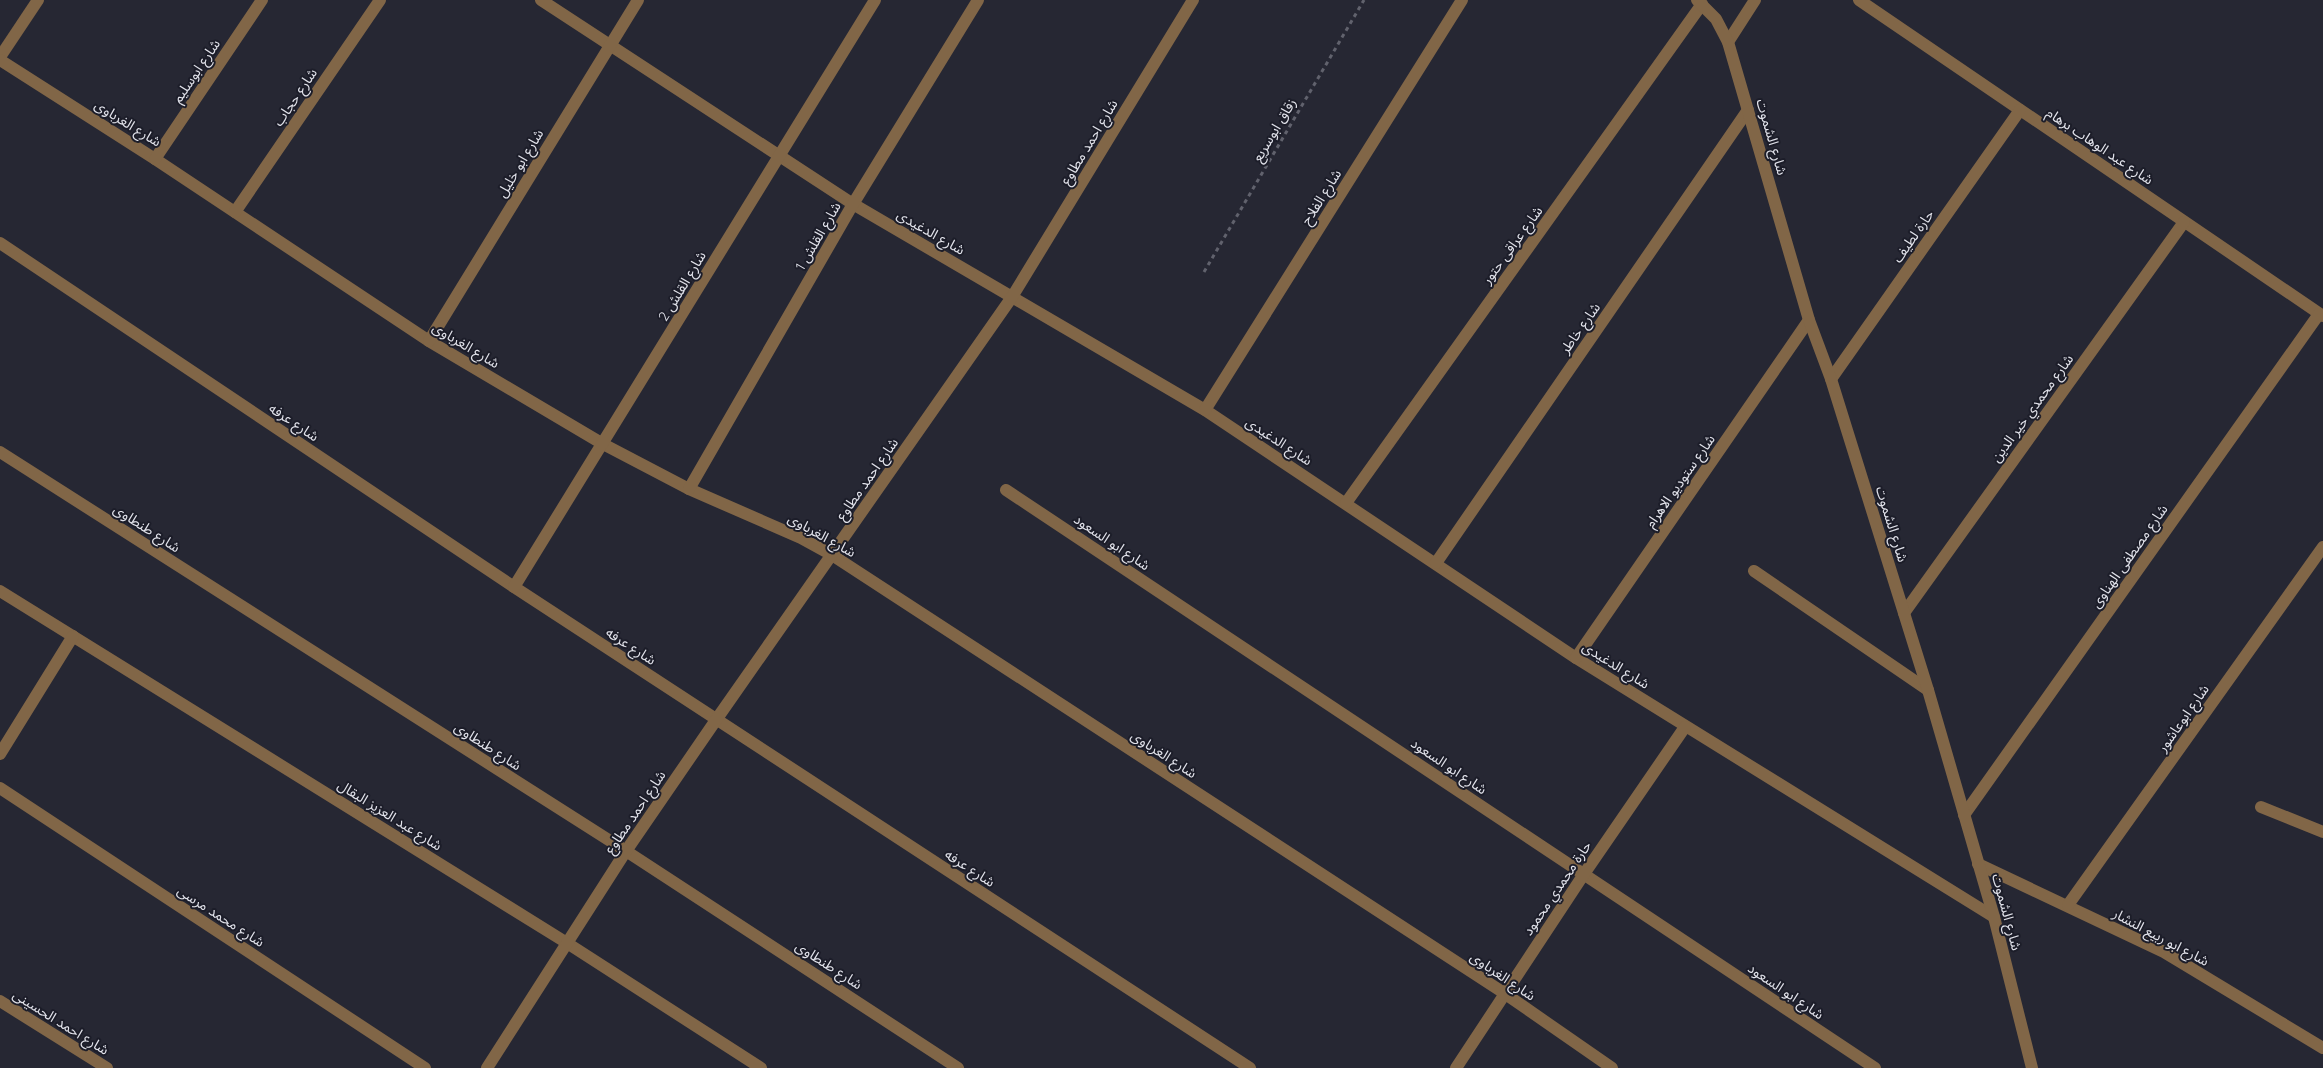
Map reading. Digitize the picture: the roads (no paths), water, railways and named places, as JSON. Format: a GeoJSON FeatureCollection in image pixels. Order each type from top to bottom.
{"type":"FeatureCollection","features":[{"type":"Feature","properties":{"kind":"street"},"geometry":{"type":"LineString","coordinates":[[0,59],[38,0]]}},
{"type":"Feature","properties":{"kind":"street","name":"شارع ابوسليم"},"geometry":{"type":"LineString","coordinates":[[155,159],[262,0]]}},
{"type":"Feature","properties":{"kind":"street","name":"شارع حجاب"},"geometry":{"type":"LineString","coordinates":[[235,212],[380,0]]}},
{"type":"Feature","properties":{"kind":"street","name":"شارع الدغيدى"},"geometry":{"type":"LineString","coordinates":[[541,0],[853,204],[1205,410],[1576,658],[1994,918]]}},
{"type":"Feature","properties":{"kind":"street","name":"شارع ابو خليل"},"geometry":{"type":"LineString","coordinates":[[429,341],[638,0]]}},
{"type":"Feature","properties":{"kind":"street","name":"شارع القلش 2"},"geometry":{"type":"LineString","coordinates":[[514,588],[875,0]]}},
{"type":"Feature","properties":{"kind":"street","name":"شارع القلش 1"},"geometry":{"type":"LineString","coordinates":[[688,489],[853,204],[978,0]]}},
{"type":"Feature","properties":{"kind":"street","name":"شارع احمد مطاوع"},"geometry":{"type":"LineString","coordinates":[[487,1068],[626,852],[1012,297],[1193,0]]}},
{"type":"Feature","properties":{"kind":"street","name":"شارع الفلاح"},"geometry":{"type":"LineString","coordinates":[[1205,410],[1462,0]]}},
{"type":"Feature","properties":{"kind":"street"},"geometry":{"type":"LineString","coordinates":[[1728,42],[1755,0]]}},
{"type":"Feature","properties":{"kind":"street","name":"شارع عبد الوهاب برهام"},"geometry":{"type":"LineString","coordinates":[[1859,0],[2321,315]]}},
{"type":"Feature","properties":{"kind":"street","name":"شارع الشموت"},"geometry":{"type":"LineString","coordinates":[[1699,2],[1716,18],[1728,42],[1809,320],[1831,379],[1928,690],[1994,918],[2032,1068]]}},
{"type":"Feature","properties":{"kind":"street","name":"شارع عراقى حتور"},"geometry":{"type":"LineString","coordinates":[[1346,503],[1699,2]]}},
{"type":"Feature","properties":{"kind":"street","name":"شارع الغرباوى"},"geometry":{"type":"LineString","coordinates":[[0,59],[155,159],[429,341],[603,444],[688,489],[801,538],[832,555],[1504,993],[1612,1068]]}},
{"type":"Feature","properties":{"kind":"street","name":"شارع خاطر"},"geometry":{"type":"LineString","coordinates":[[1436,563],[1748,110]]}},
{"type":"Feature","properties":{"kind":"street","name":"حارة لطيف"},"geometry":{"type":"LineString","coordinates":[[1831,379],[2020,110]]}},
{"type":"Feature","properties":{"kind":"street","name":"شارع محمدي خير الدين"},"geometry":{"type":"LineString","coordinates":[[1904,612],[2184,222]]}},
{"type":"Feature","properties":{"kind":"street","name":"شارع عرفه"},"geometry":{"type":"LineString","coordinates":[[0,243],[514,588],[1250,1068]]}},
{"type":"Feature","properties":{"kind":"street","name":"شارع مصطفى الهناوى"},"geometry":{"type":"LineString","coordinates":[[1964,815],[2321,315]]}},
{"type":"Feature","properties":{"kind":"street","name":"شارع ستوديو الاهرام"},"geometry":{"type":"LineString","coordinates":[[1576,658],[1809,320]]}},
{"type":"Feature","properties":{"kind":"street","name":"شارع طنطاوى"},"geometry":{"type":"LineString","coordinates":[[0,452],[626,852],[958,1068]]}},
{"type":"Feature","properties":{"kind":"street","name":"شارع ابو السعود"},"geometry":{"type":"LineString","coordinates":[[1006,490],[1875,1068]]}},
{"type":"Feature","properties":{"kind":"street","name":"شارع ابوعاشور"},"geometry":{"type":"LineString","coordinates":[[2068,906],[2323,547]]}},
{"type":"Feature","properties":{"kind":"street"},"geometry":{"type":"LineString","coordinates":[[1754,571],[1928,690]]}},
{"type":"Feature","properties":{"kind":"street","name":"شارع عبد العزيز البقال"},"geometry":{"type":"LineString","coordinates":[[0,591],[567,944],[761,1068]]}},
{"type":"Feature","properties":{"kind":"street"},"geometry":{"type":"LineString","coordinates":[[0,754],[73,636]]}},
{"type":"Feature","properties":{"kind":"street","name":"حارة محمدي محمود"},"geometry":{"type":"LineString","coordinates":[[1456,1068],[1504,993],[1685,727]]}},
{"type":"Feature","properties":{"kind":"street","name":"شارع محمد مرسى"},"geometry":{"type":"LineString","coordinates":[[0,788],[425,1068]]}},
{"type":"Feature","properties":{"kind":"street"},"geometry":{"type":"LineString","coordinates":[[2261,807],[2323,832]]}},
{"type":"Feature","properties":{"kind":"street","name":"شارع ابو ربيع النشار"},"geometry":{"type":"LineString","coordinates":[[1978,864],[2164,952],[2323,1048]]}},
{"type":"Feature","properties":{"kind":"street","name":"شارع احمد الحسينى"},"geometry":{"type":"LineString","coordinates":[[0,1001],[107,1068]]}}]}
